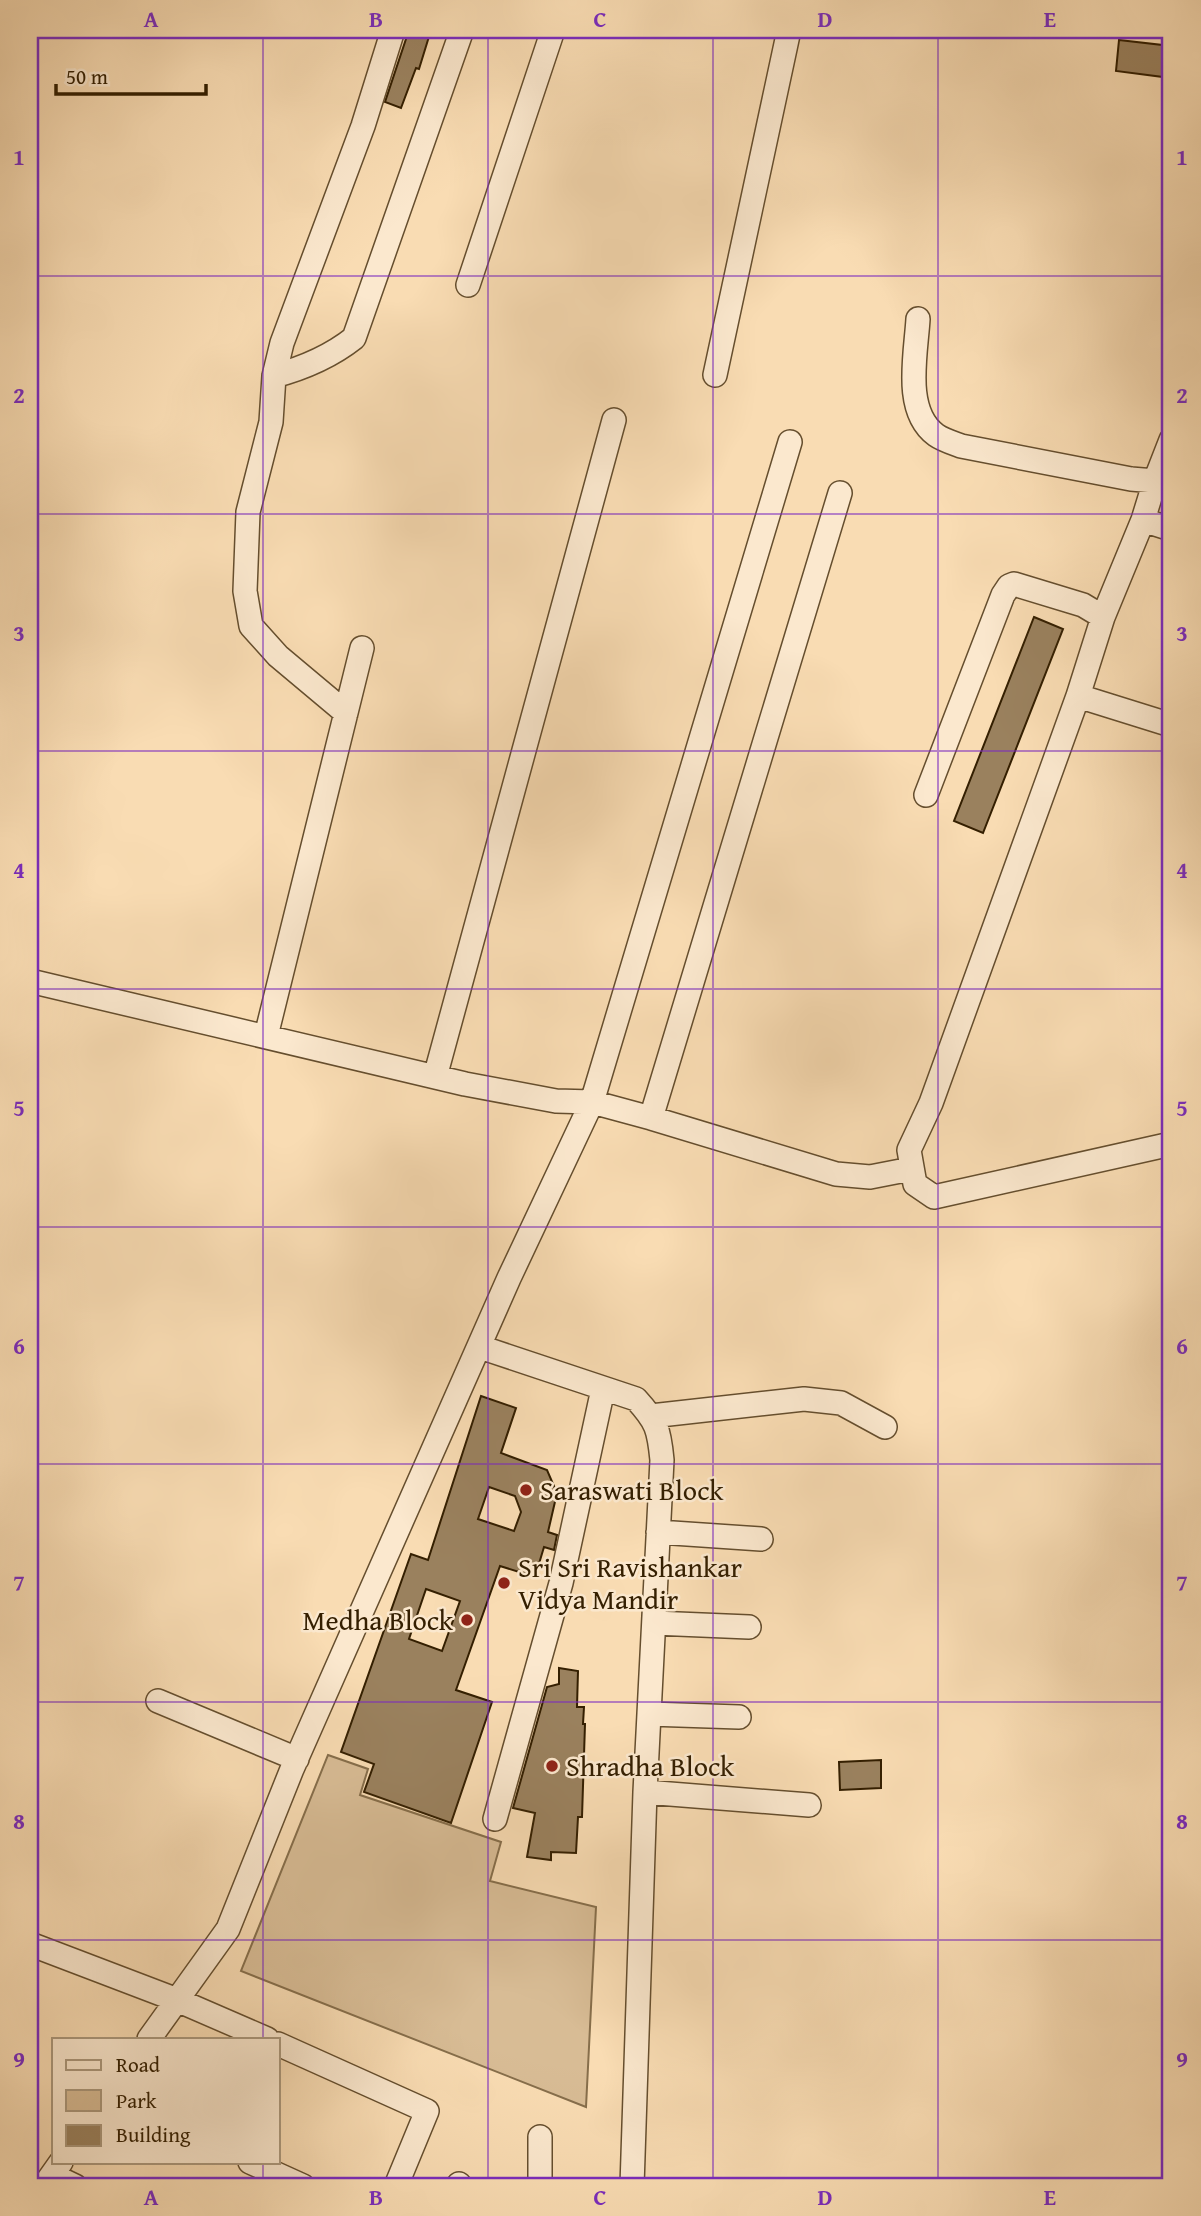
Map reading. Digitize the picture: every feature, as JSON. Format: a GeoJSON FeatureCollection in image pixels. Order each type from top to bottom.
{"type":"FeatureCollection","features":[{"type":"Feature","properties":{"kind":"street"},"geometry":{"type":"LineString","coordinates":[[346,713],[278,656],[251,626],[245,591],[248,512],[271,422],[274,376],[282,343],[363,126],[393,30]]}},
{"type":"Feature","properties":{"kind":"street"},"geometry":{"type":"LineString","coordinates":[[274,376],[299,369],[335,352],[354,338],[462,30]]}},
{"type":"Feature","properties":{"kind":"street"},"geometry":{"type":"LineString","coordinates":[[468,285],[553,30]]}},
{"type":"Feature","properties":{"kind":"street"},"geometry":{"type":"LineString","coordinates":[[715,375],[789,30]]}},
{"type":"Feature","properties":{"kind":"street"},"geometry":{"type":"LineString","coordinates":[[918,319],[914,400],[921,418],[935,435],[961,446],[1131,479],[1155,481]]}},
{"type":"Feature","properties":{"kind":"street"},"geometry":{"type":"LineString","coordinates":[[435,1076],[614,420]]}},
{"type":"Feature","properties":{"kind":"street"},"geometry":{"type":"LineString","coordinates":[[1171,440],[1143,520],[1103,617],[1078,696],[931,1103],[909,1150],[915,1184],[934,1197],[1171,1144]]}},
{"type":"Feature","properties":{"kind":"street"},"geometry":{"type":"LineString","coordinates":[[150,2038],[228,1929],[297,1759],[509,1278],[592,1102],[790,442]]}},
{"type":"Feature","properties":{"kind":"street"},"geometry":{"type":"LineString","coordinates":[[651,1118],[839,493]]}},
{"type":"Feature","properties":{"kind":"street"},"geometry":{"type":"LineString","coordinates":[[1143,520],[1171,529]]}},
{"type":"Feature","properties":{"kind":"street"},"geometry":{"type":"LineString","coordinates":[[926,795],[1003,595],[1009,586],[1014,583],[1083,605],[1103,617]]}},
{"type":"Feature","properties":{"kind":"street"},"geometry":{"type":"LineString","coordinates":[[266,1036],[362,648]]}},
{"type":"Feature","properties":{"kind":"street"},"geometry":{"type":"LineString","coordinates":[[1078,696],[1171,725]]}},
{"type":"Feature","properties":{"kind":"street"},"geometry":{"type":"LineString","coordinates":[[30,981],[435,1076],[556,1101],[592,1102],[836,1174],[870,1177],[911,1169]]}},
{"type":"Feature","properties":{"kind":"street"},"geometry":{"type":"LineString","coordinates":[[480,1348],[636,1399],[651,1416],[660,1433],[662,1460],[645,1792],[632,2186]]}},
{"type":"Feature","properties":{"kind":"street"},"geometry":{"type":"LineString","coordinates":[[495,1819],[561,1583],[603,1389]]}},
{"type":"Feature","properties":{"kind":"street"},"geometry":{"type":"LineString","coordinates":[[651,1416],[804,1399],[841,1403],[885,1427]]}},
{"type":"Feature","properties":{"kind":"street"},"geometry":{"type":"LineString","coordinates":[[659,1532],[761,1539]]}},
{"type":"Feature","properties":{"kind":"street"},"geometry":{"type":"LineString","coordinates":[[654,1623],[749,1627]]}},
{"type":"Feature","properties":{"kind":"street"},"geometry":{"type":"LineString","coordinates":[[158,1701],[297,1759]]}},
{"type":"Feature","properties":{"kind":"street"},"geometry":{"type":"LineString","coordinates":[[649,1714],[739,1717]]}},
{"type":"Feature","properties":{"kind":"street"},"geometry":{"type":"LineString","coordinates":[[645,1792],[809,1805]]}},
{"type":"Feature","properties":{"kind":"street"},"geometry":{"type":"LineString","coordinates":[[30,1944],[177,2000],[265,2038]]}},
{"type":"Feature","properties":{"kind":"street"},"geometry":{"type":"LineString","coordinates":[[280,2045],[427,2110],[396,2186]]}},
{"type":"Feature","properties":{"kind":"street"},"geometry":{"type":"LineString","coordinates":[[540,2137],[540,2186]]}},
{"type":"Feature","properties":{"kind":"street"},"geometry":{"type":"LineString","coordinates":[[254,2164],[303,2186]]}},
{"type":"Feature","properties":{"kind":"street"},"geometry":{"type":"LineString","coordinates":[[52,2174],[75,2186]]}},
{"type":"Feature","properties":{"kind":"green space"},"geometry":{"type":"Polygon","coordinates":[[[328,1755],[368,1769],[360,1795],[501,1842],[490,1881],[596,1907],[586,2107],[241,1971],[328,1755]]]}},
{"type":"Feature","properties":{"kind":"building"},"geometry":{"type":"Polygon","coordinates":[[[409,30],[431,30],[419,69],[416,68],[401,108],[385,102],[409,30]]]}},
{"type":"Feature","properties":{"kind":"building"},"geometry":{"type":"Polygon","coordinates":[[[1119,40],[1171,46],[1171,78],[1116,71],[1119,40]]]}},
{"type":"Feature","properties":{"kind":"building"},"geometry":{"type":"Polygon","coordinates":[[[1034,617],[1063,629],[983,833],[954,821],[1034,617]]]}},
{"type":"Feature","properties":{"kind":"building"},"geometry":{"type":"Polygon","coordinates":[[[481,1396],[516,1408],[501,1453],[547,1470],[557,1493],[548,1532],[557,1535],[554,1550],[544,1547],[535,1577],[500,1566],[456,1690],[492,1702],[451,1823],[364,1792],[374,1764],[341,1752],[411,1554],[428,1560],[481,1396]],[[489,1487],[478,1519],[514,1531],[521,1512],[515,1496],[489,1487]],[[426,1589],[409,1639],[442,1651],[460,1601],[426,1589]]]}},
{"type":"Feature","properties":{"kind":"building","name":"Shradha Block"},"geometry":{"type":"Polygon","coordinates":[[[559,1668],[578,1671],[577,1707],[584,1707],[582,1817],[578,1817],[576,1853],[551,1852],[551,1860],[527,1857],[535,1813],[513,1808],[547,1687],[559,1684],[559,1668]]]}},
{"type":"Feature","properties":{"kind":"building"},"geometry":{"type":"Polygon","coordinates":[[[881,1760],[881,1788],[840,1790],[839,1762],[881,1760]]]}},
{"type":"Feature","properties":{"kind":"place","name":"Saraswati Block"},"geometry":{"type":"Point","coordinates":[526,1490]}},
{"type":"Feature","properties":{"kind":"place","name":"Sri Sri Ravishankar Vidya Mandir"},"geometry":{"type":"Point","coordinates":[504,1583]}},
{"type":"Feature","properties":{"kind":"place","name":"Medha Block"},"geometry":{"type":"Point","coordinates":[467,1620]}},
{"type":"Feature","properties":{"kind":"place","name":"Shradha Block"},"geometry":{"type":"Point","coordinates":[552,1766]}}]}
